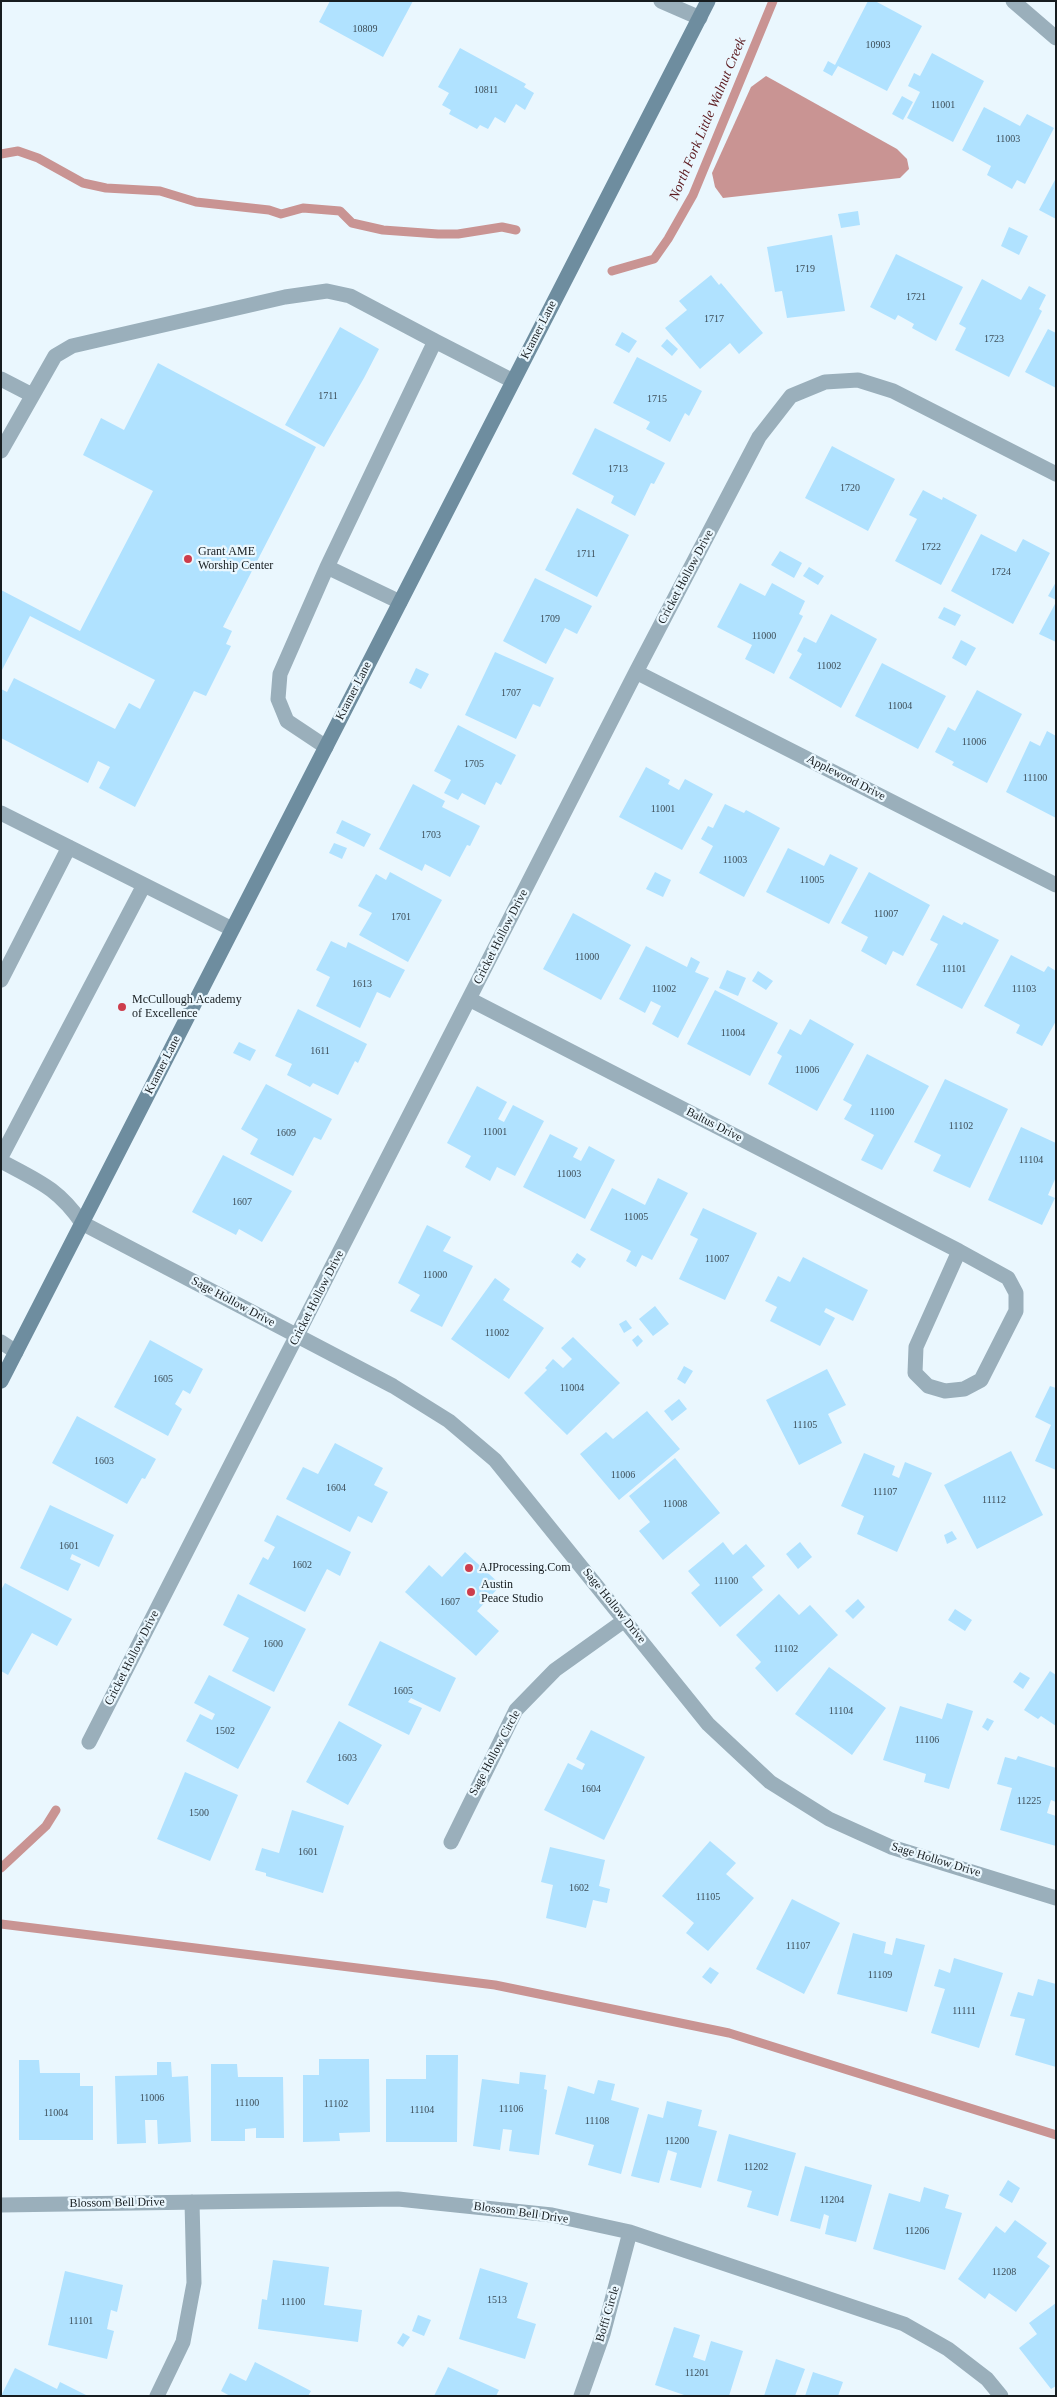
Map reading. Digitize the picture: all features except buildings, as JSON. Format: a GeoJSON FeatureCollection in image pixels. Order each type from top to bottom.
{"type":"FeatureCollection","features":[{"type":"Feature","properties":{"kind":"street"},"geometry":{"type":"LineString","coordinates":[[662,1],[700,18]]}},
{"type":"Feature","properties":{"kind":"street","name":"Kramer Lane"},"geometry":{"type":"LineString","coordinates":[[1,1380],[708,1]]}},
{"type":"Feature","properties":{"kind":"street"},"geometry":{"type":"LineString","coordinates":[[1013,1],[1056,38]]}},
{"type":"Feature","properties":{"kind":"street"},"geometry":{"type":"LineString","coordinates":[[1,451],[55,356],[72,346],[285,297],[327,291],[350,296],[513,381]]}},
{"type":"Feature","properties":{"kind":"street"},"geometry":{"type":"LineString","coordinates":[[326,747],[287,721],[278,699],[280,674],[327,567],[435,342]]}},
{"type":"Feature","properties":{"kind":"street"},"geometry":{"type":"LineString","coordinates":[[1,379],[32,395]]}},
{"type":"Feature","properties":{"kind":"street","name":"Cricket Hollow Drive"},"geometry":{"type":"LineString","coordinates":[[89,1742],[636,672],[759,437],[790,396],[825,382],[858,380],[893,391],[1056,474]]}},
{"type":"Feature","properties":{"kind":"street"},"geometry":{"type":"LineString","coordinates":[[327,567],[400,602]]}},
{"type":"Feature","properties":{"kind":"street","name":"Applewood Drive"},"geometry":{"type":"LineString","coordinates":[[636,672],[1056,885]]}},
{"type":"Feature","properties":{"kind":"street"},"geometry":{"type":"LineString","coordinates":[[1,814],[232,929]]}},
{"type":"Feature","properties":{"kind":"street"},"geometry":{"type":"LineString","coordinates":[[1,980],[69,847]]}},
{"type":"Feature","properties":{"kind":"street"},"geometry":{"type":"LineString","coordinates":[[1,1157],[144,885]]}},
{"type":"Feature","properties":{"kind":"street","name":"Baltus Drive"},"geometry":{"type":"LineString","coordinates":[[469,1000],[959,1250],[1008,1278],[1016,1293],[1016,1311],[981,1380],[964,1389],[944,1390],[928,1386],[915,1373],[916,1347],[959,1250]]}},
{"type":"Feature","properties":{"kind":"street"},"geometry":{"type":"LineString","coordinates":[[1,1161],[54,1190],[68,1204],[82,1223]]}},
{"type":"Feature","properties":{"kind":"street","name":"Sage Hollow Drive"},"geometry":{"type":"LineString","coordinates":[[82,1223],[401,1391],[449,1421],[495,1460],[708,1724],[770,1782],[829,1819],[891,1847],[1056,1898]]}},
{"type":"Feature","properties":{"kind":"street"},"geometry":{"type":"LineString","coordinates":[[1,1342],[16,1352]]}},
{"type":"Feature","properties":{"kind":"street","name":"Sage Hollow Circle"},"geometry":{"type":"LineString","coordinates":[[450,1842],[516,1710],[555,1670],[625,1620]]}},
{"type":"Feature","properties":{"kind":"street","name":"Blossom Bell Drive"},"geometry":{"type":"LineString","coordinates":[[1,2205],[398,2199],[552,2215],[630,2232],[904,2324],[948,2349],[987,2379],[1001,2396]]}},
{"type":"Feature","properties":{"kind":"street"},"geometry":{"type":"LineString","coordinates":[[157,2396],[183,2342],[194,2283],[192,2202]]}},
{"type":"Feature","properties":{"kind":"street","name":"Boffi Circle"},"geometry":{"type":"LineString","coordinates":[[582,2396],[603,2334],[630,2232]]}},
{"type":"Feature","properties":{"kind":"shaded area"},"geometry":{"type":"Polygon","coordinates":[[[766,76],[897,149],[907,159],[909,169],[900,178],[723,198],[715,187],[712,173],[751,87],[766,76]]]}},
{"type":"Feature","properties":{"kind":"waterway","name":"North Fork Little Walnut Creek"},"geometry":{"type":"LineString","coordinates":[[612,271],[654,259],[668,239],[693,195],[773,1]]}},
{"type":"Feature","properties":{"kind":"waterway","name":"North Fork Little Walnut Creek"},"geometry":{"type":"LineString","coordinates":[[1,154],[18,151],[38,158],[83,183],[106,188],[160,191],[196,202],[269,210],[281,214],[303,208],[340,211],[352,223],[383,230],[438,234],[458,234],[502,227],[516,230]]}},
{"type":"Feature","properties":{"kind":"waterway"},"geometry":{"type":"LineString","coordinates":[[1,1868],[46,1826],[56,1810]]}},
{"type":"Feature","properties":{"kind":"waterway"},"geometry":{"type":"LineString","coordinates":[[1,1924],[495,1985],[729,2033],[1056,2135]]}},
{"type":"Feature","properties":{"kind":"place","name":"Grant AME Worship Center"},"geometry":{"type":"Point","coordinates":[188,559]}},
{"type":"Feature","properties":{"kind":"place","name":"McCullough Academy of Excellence"},"geometry":{"type":"Point","coordinates":[122,1007]}},
{"type":"Feature","properties":{"kind":"place","name":"AJProcessing.Com"},"geometry":{"type":"Point","coordinates":[469,1568]}},
{"type":"Feature","properties":{"kind":"place","name":"Austin Peace Studio"},"geometry":{"type":"Point","coordinates":[471,1592]}}]}
